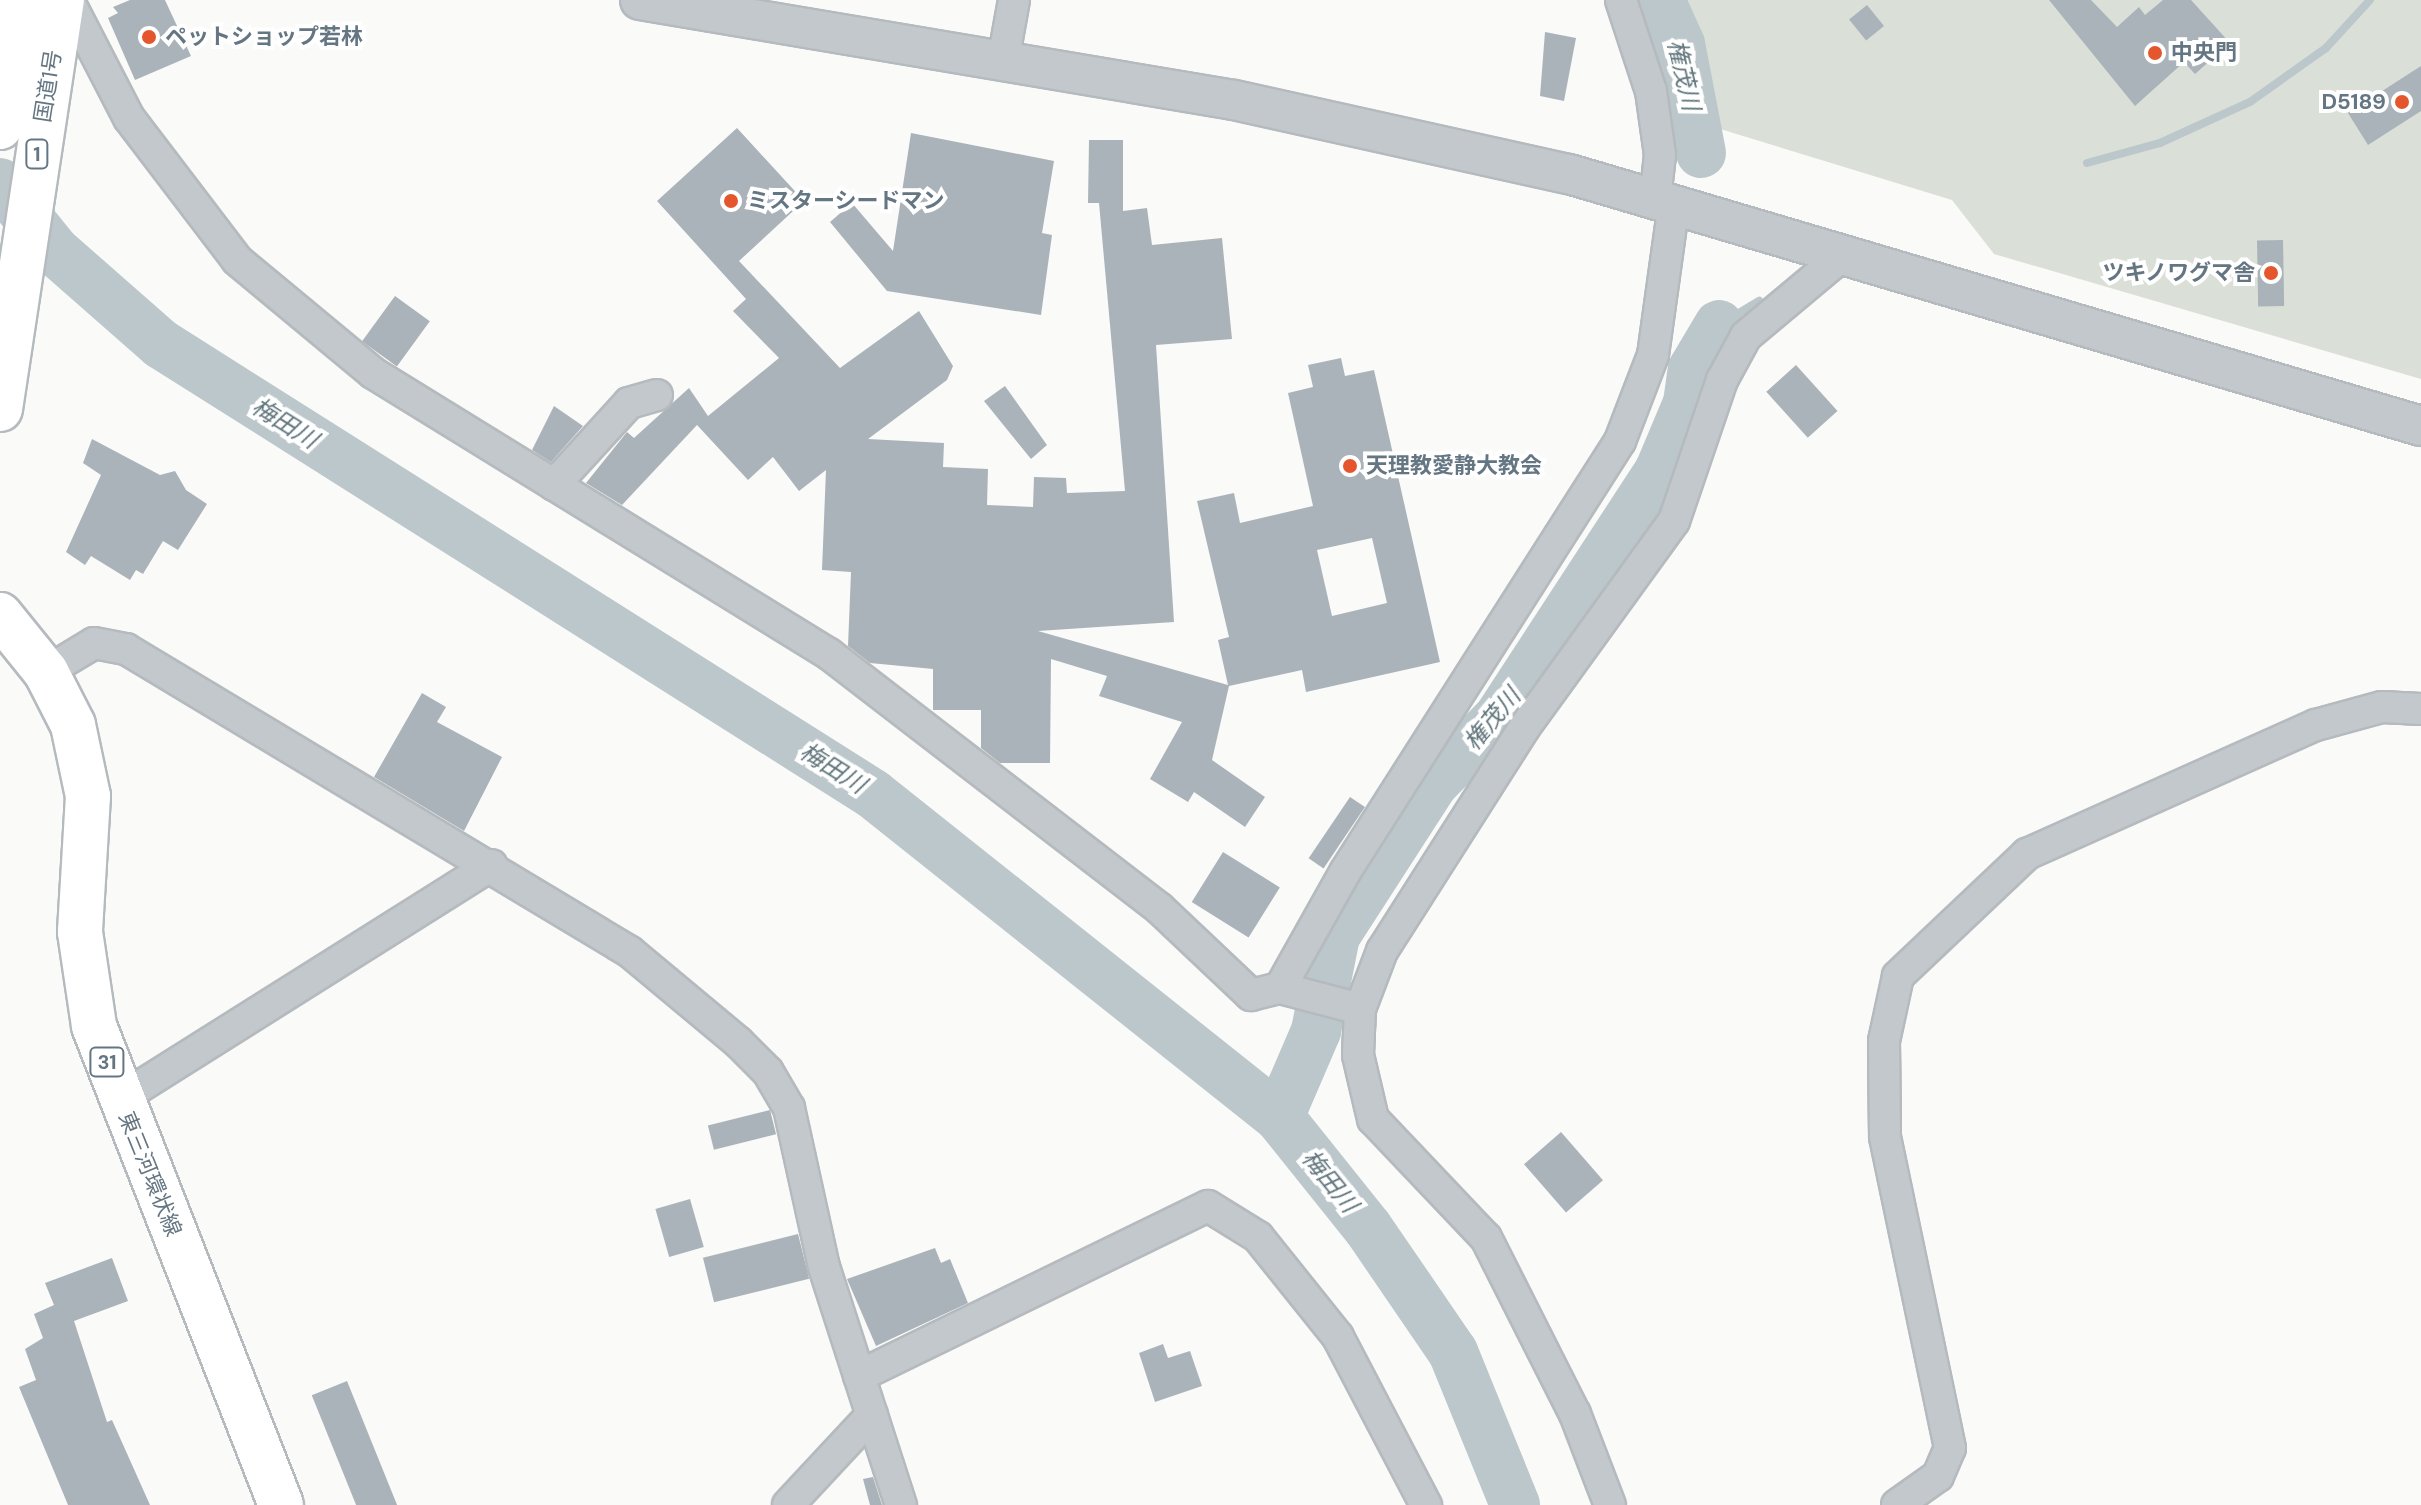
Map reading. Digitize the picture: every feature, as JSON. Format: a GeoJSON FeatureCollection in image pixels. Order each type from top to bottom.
{"type":"FeatureCollection","features":[{"type":"Feature","properties":{"kind":"main road","name":"国道1号"},"geometry":{"type":"LineString","coordinates":[[0,127],[53,3]]}},
{"type":"Feature","properties":{"kind":"main road","name":"国道1号"},"geometry":{"type":"LineString","coordinates":[[0,409],[53,3]]}},
{"type":"Feature","properties":{"kind":"main road","name":"東三河環状線"},"geometry":{"type":"LineString","coordinates":[[0,615],[46,672],[73,725],[85,773],[82,966],[94,1026],[281,1505]]}},
{"type":"Feature","properties":{"kind":"street"},"geometry":{"type":"LineString","coordinates":[[640,0],[1356,123],[1664,201],[2421,426]]}},
{"type":"Feature","properties":{"kind":"street"},"geometry":{"type":"LineString","coordinates":[[1003,61],[1014,0]]}},
{"type":"Feature","properties":{"kind":"street"},"geometry":{"type":"LineString","coordinates":[[1284,989],[1345,872],[1620,441],[1653,355],[1664,201],[1660,155],[1651,91],[1621,0]]}},
{"type":"Feature","properties":{"kind":"street"},"geometry":{"type":"LineString","coordinates":[[53,3],[129,118],[237,260],[373,373],[829,654],[1159,908],[1251,995],[1284,989],[1354,1007]]}},
{"type":"Feature","properties":{"kind":"street"},"geometry":{"type":"LineString","coordinates":[[1610,1505],[1575,1414],[1486,1238],[1373,1119],[1358,1055],[1354,1007],[1382,951],[1524,728],[1674,521],[1722,380],[1746,336],[1843,255]]}},
{"type":"Feature","properties":{"kind":"street"},"geometry":{"type":"LineString","coordinates":[[554,485],[629,403],[657,395]]}},
{"type":"Feature","properties":{"kind":"street"},"geometry":{"type":"LineString","coordinates":[[46,672],[94,643],[126,649],[492,865],[630,952],[768,1072],[789,1108],[824,1267],[901,1505]]}},
{"type":"Feature","properties":{"kind":"street"},"geometry":{"type":"LineString","coordinates":[[1897,1505],[1938,1476],[1950,1448],[1885,1137],[1884,1041],[1898,976],[2027,854],[2316,725],[2382,707],[2421,709]]}},
{"type":"Feature","properties":{"kind":"street"},"geometry":{"type":"LineString","coordinates":[[120,1099],[492,865]]}},
{"type":"Feature","properties":{"kind":"street"},"geometry":{"type":"LineString","coordinates":[[859,1376],[1208,1206],[1258,1237],[1338,1337],[1426,1505]]}},
{"type":"Feature","properties":{"kind":"street"},"geometry":{"type":"LineString","coordinates":[[788,1505],[872,1415]]}},
{"type":"Feature","properties":{"kind":"shaded area"},"geometry":{"type":"Polygon","coordinates":[[[1682,0],[2421,0],[2421,379],[1994,254],[1952,200],[1717,128],[1697,33],[1682,0]]]}},
{"type":"Feature","properties":{"kind":"building","name":"ペットショップ若林"},"geometry":{"type":"Polygon","coordinates":[[[130,0],[165,0],[191,56],[135,80],[108,18],[118,13],[113,7],[130,0]]]}},
{"type":"Feature","properties":{"kind":"building","name":"中央門"},"geometry":{"type":"Polygon","coordinates":[[[2049,0],[2091,0],[2117,27],[2139,7],[2145,15],[2163,0],[2191,0],[2230,43],[2195,74],[2184,62],[2135,106],[2049,0]]]}},
{"type":"Feature","properties":{"kind":"building"},"geometry":{"type":"Polygon","coordinates":[[[1867,5],[1884,26],[1866,40],[1849,19],[1867,5]]]}},
{"type":"Feature","properties":{"kind":"building"},"geometry":{"type":"Polygon","coordinates":[[[1545,32],[1576,38],[1564,101],[1540,96],[1545,32]]]}},
{"type":"Feature","properties":{"kind":"building"},"geometry":{"type":"Polygon","coordinates":[[[2421,66],[2421,111],[2368,145],[2348,113],[2421,66]]]}},
{"type":"Feature","properties":{"kind":"building"},"geometry":{"type":"Polygon","coordinates":[[[737,128],[804,201],[739,261],[840,368],[919,311],[953,366],[947,380],[868,439],[944,443],[943,467],[988,469],[987,505],[1033,507],[1034,477],[1066,478],[1067,493],[1125,491],[1099,203],[1088,203],[1089,140],[1123,140],[1123,211],[1147,208],[1152,245],[1222,238],[1232,339],[1156,345],[1174,622],[1038,631],[1228,685],[1218,640],[1229,637],[1197,501],[1234,493],[1240,523],[1313,506],[1288,393],[1313,387],[1308,365],[1341,358],[1345,376],[1374,370],[1440,662],[1306,692],[1302,670],[1229,686],[1212,760],[1265,797],[1245,827],[1194,792],[1188,802],[1150,779],[1182,722],[1099,696],[1107,676],[1051,659],[1050,763],[1000,763],[981,748],[981,710],[933,710],[933,669],[870,663],[848,646],[851,572],[822,570],[826,470],[799,491],[773,457],[748,480],[697,425],[622,505],[586,483],[627,432],[634,438],[689,388],[708,416],[779,358],[733,311],[746,299],[657,201],[737,128]],[[1372,538],[1317,550],[1332,616],[1387,603],[1372,538]]]}},
{"type":"Feature","properties":{"kind":"building"},"geometry":{"type":"Polygon","coordinates":[[[911,133],[1054,161],[1042,233],[1052,235],[1041,315],[887,291],[830,222],[852,203],[893,251],[911,133]]]}},
{"type":"Feature","properties":{"kind":"building","name":"ツキノワグマ舎"},"geometry":{"type":"Polygon","coordinates":[[[2257,240],[2283,240],[2284,306],[2258,306],[2257,240]]]}},
{"type":"Feature","properties":{"kind":"building"},"geometry":{"type":"Polygon","coordinates":[[[395,296],[430,321],[397,367],[362,341],[395,296]]]}},
{"type":"Feature","properties":{"kind":"building"},"geometry":{"type":"Polygon","coordinates":[[[1796,365],[1837,411],[1808,438],[1766,392],[1796,365]]]}},
{"type":"Feature","properties":{"kind":"building"},"geometry":{"type":"Polygon","coordinates":[[[1005,386],[1047,445],[1031,459],[984,401],[1005,386]]]}},
{"type":"Feature","properties":{"kind":"building"},"geometry":{"type":"Polygon","coordinates":[[[554,406],[583,426],[551,462],[532,450],[554,406]]]}},
{"type":"Feature","properties":{"kind":"building"},"geometry":{"type":"Polygon","coordinates":[[[92,439],[160,475],[175,471],[186,490],[207,504],[178,550],[163,541],[143,574],[136,570],[130,580],[91,556],[85,565],[66,552],[101,475],[83,463],[92,439]]]}},
{"type":"Feature","properties":{"kind":"building"},"geometry":{"type":"Polygon","coordinates":[[[422,693],[446,707],[437,722],[502,757],[464,831],[374,777],[422,693]]]}},
{"type":"Feature","properties":{"kind":"building"},"geometry":{"type":"Polygon","coordinates":[[[1350,797],[1365,807],[1324,868],[1309,858],[1350,797]]]}},
{"type":"Feature","properties":{"kind":"building"},"geometry":{"type":"Polygon","coordinates":[[[1223,852],[1280,888],[1249,938],[1192,902],[1223,852]]]}},
{"type":"Feature","properties":{"kind":"building"},"geometry":{"type":"Polygon","coordinates":[[[770,1110],[776,1134],[714,1150],[708,1125],[770,1110]]]}},
{"type":"Feature","properties":{"kind":"building"},"geometry":{"type":"Polygon","coordinates":[[[1561,1132],[1603,1180],[1566,1212],[1524,1164],[1561,1132]]]}},
{"type":"Feature","properties":{"kind":"building"},"geometry":{"type":"Polygon","coordinates":[[[690,1199],[704,1247],[669,1257],[655,1209],[690,1199]]]}},
{"type":"Feature","properties":{"kind":"building"},"geometry":{"type":"Polygon","coordinates":[[[798,1234],[809,1279],[714,1302],[703,1258],[798,1234]]]}},
{"type":"Feature","properties":{"kind":"building"},"geometry":{"type":"Polygon","coordinates":[[[935,1248],[941,1263],[950,1259],[968,1303],[876,1346],[847,1279],[935,1248]]]}},
{"type":"Feature","properties":{"kind":"building"},"geometry":{"type":"Polygon","coordinates":[[[112,1258],[128,1301],[74,1321],[107,1422],[112,1420],[150,1505],[68,1505],[19,1387],[36,1380],[25,1349],[43,1338],[34,1314],[54,1305],[45,1283],[112,1258]]]}},
{"type":"Feature","properties":{"kind":"building"},"geometry":{"type":"Polygon","coordinates":[[[1163,1344],[1168,1358],[1190,1351],[1202,1386],[1155,1402],[1139,1353],[1163,1344]]]}},
{"type":"Feature","properties":{"kind":"building"},"geometry":{"type":"Polygon","coordinates":[[[347,1381],[397,1505],[356,1505],[312,1395],[347,1381]]]}},
{"type":"Feature","properties":{"kind":"building"},"geometry":{"type":"Polygon","coordinates":[[[873,1477],[882,1505],[870,1505],[863,1479],[873,1477]]]}},
{"type":"Feature","properties":{"kind":"waterway","name":"権茂川"},"geometry":{"type":"LineString","coordinates":[[1660,0],[1680,44],[1701,153]]}},
{"type":"Feature","properties":{"kind":"waterway"},"geometry":{"type":"LineString","coordinates":[[2087,163],[2160,143],[2250,102],[2326,48],[2370,0]]}},
{"type":"Feature","properties":{"kind":"waterway","name":"梅田川"},"geometry":{"type":"LineString","coordinates":[[0,183],[55,251],[161,344],[873,794],[1279,1117],[1368,1228],[1453,1352],[1515,1505]]}},
{"type":"Feature","properties":{"kind":"waterway"},"geometry":{"type":"LineString","coordinates":[[1719,325],[1759,301]]}},
{"type":"Feature","properties":{"kind":"waterway","name":"権茂川"},"geometry":{"type":"LineString","coordinates":[[1279,1117],[1316,1031],[1335,936],[1433,784],[1499,717],[1659,472],[1688,403],[1693,369],[1719,325]]}},
{"type":"Feature","properties":{"kind":"place","name":"ペットショップ若林"},"geometry":{"type":"Point","coordinates":[149,37]}},
{"type":"Feature","properties":{"kind":"place","name":"中央門"},"geometry":{"type":"Point","coordinates":[2155,53]}},
{"type":"Feature","properties":{"kind":"place","name":"D5189"},"geometry":{"type":"Point","coordinates":[2402,102]}},
{"type":"Feature","properties":{"kind":"place","name":"ミスターシードマン"},"geometry":{"type":"Point","coordinates":[731,201]}},
{"type":"Feature","properties":{"kind":"place","name":"ツキノワグマ舎"},"geometry":{"type":"Point","coordinates":[2271,273]}},
{"type":"Feature","properties":{"kind":"place","name":"天理教愛静大教会"},"geometry":{"type":"Point","coordinates":[1350,466]}}]}
